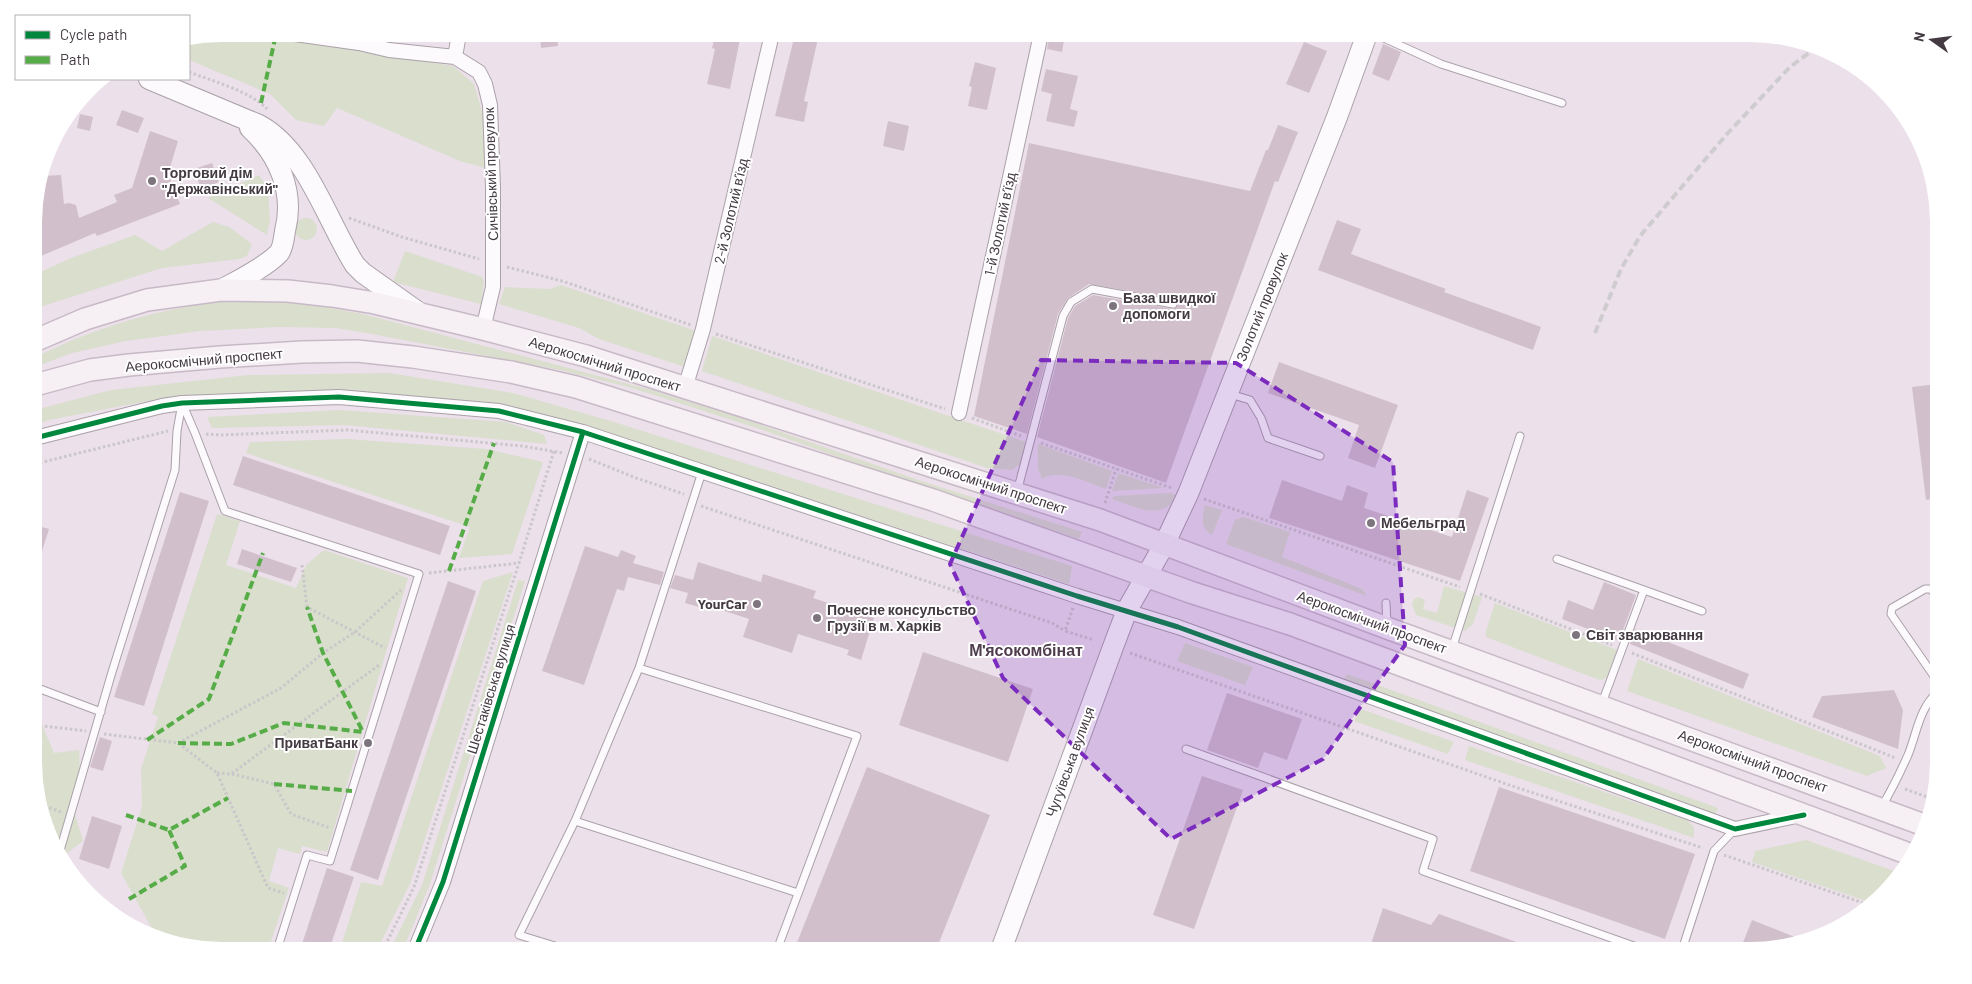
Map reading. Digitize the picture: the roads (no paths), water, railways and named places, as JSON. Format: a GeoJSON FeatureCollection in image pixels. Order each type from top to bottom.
{"type":"FeatureCollection","features":[{"type":"Feature","properties":{"kind":"main road","name":"Золотий провулок"},"geometry":{"type":"LineString","coordinates":[[1145,576],[1164,545],[1188,494],[1337,117],[1364,42]]}},
{"type":"Feature","properties":{"kind":"main road"},"geometry":{"type":"LineString","coordinates":[[150,80],[268,130],[285,144],[301,166],[355,265],[395,297],[424,316]]}},
{"type":"Feature","properties":{"kind":"main road"},"geometry":{"type":"LineString","coordinates":[[221,290],[248,275],[280,252],[287,226],[289,209],[288,194],[277,161],[257,135],[233,114]]}},
{"type":"Feature","properties":{"kind":"main road","name":"Аерокосмічний проспект"},"geometry":{"type":"LineString","coordinates":[[42,338],[85,320],[146,300],[221,290],[288,291],[332,296],[483,329],[586,356],[1100,520],[1451,652],[1919,823]]}},
{"type":"Feature","properties":{"kind":"main road","name":"Аерокосмічний проспект"},"geometry":{"type":"LineString","coordinates":[[42,383],[90,370],[130,365],[220,357],[357,351],[413,357],[511,372],[576,387],[924,497],[1145,576],[1299,628],[1905,852]]}},
{"type":"Feature","properties":{"kind":"main road","name":"Чугуївська вулиця"},"geometry":{"type":"LineString","coordinates":[[1003,942],[1127,610],[1145,576]]}},
{"type":"Feature","properties":{"kind":"street"},"geometry":{"type":"LineString","coordinates":[[369,42],[389,50],[455,58],[458,42]]}},
{"type":"Feature","properties":{"kind":"street","name":"2-й Золотий в’їзд"},"geometry":{"type":"LineString","coordinates":[[685,388],[703,329],[770,42]]}},
{"type":"Feature","properties":{"kind":"street","name":"1-й Золотий в’їзд"},"geometry":{"type":"LineString","coordinates":[[958,414],[1039,42]]}},
{"type":"Feature","properties":{"kind":"street","name":"Сичівський провулок"},"geometry":{"type":"LineString","coordinates":[[455,58],[479,72],[485,84],[490,104],[494,263],[493,288],[483,329]]}},
{"type":"Feature","properties":{"kind":"street"},"geometry":{"type":"LineString","coordinates":[[42,436],[162,406],[182,403],[339,397],[500,411],[583,432],[1077,596],[1178,627],[1391,706],[1603,780],[1735,829],[1804,815]]}},
{"type":"Feature","properties":{"kind":"street","name":"Шестаківська вулиця"},"geometry":{"type":"LineString","coordinates":[[418,942],[443,882],[583,432]]}},
{"type":"Feature","properties":{"kind":"lane"},"geometry":{"type":"LineString","coordinates":[[1393,42],[1441,64],[1562,103]]}},
{"type":"Feature","properties":{"kind":"lane"},"geometry":{"type":"LineString","coordinates":[[1016,492],[1063,316],[1071,302],[1092,289],[1173,304]]}},
{"type":"Feature","properties":{"kind":"lane"},"geometry":{"type":"LineString","coordinates":[[1228,393],[1250,400],[1261,418],[1268,438],[1320,456]]}},
{"type":"Feature","properties":{"kind":"lane"},"geometry":{"type":"LineString","coordinates":[[63,844],[175,470],[177,431],[182,403]]}},
{"type":"Feature","properties":{"kind":"lane"},"geometry":{"type":"LineString","coordinates":[[182,403],[196,433],[225,511],[420,574],[330,861],[307,855],[280,942]]}},
{"type":"Feature","properties":{"kind":"lane"},"geometry":{"type":"LineString","coordinates":[[1451,652],[1520,436]]}},
{"type":"Feature","properties":{"kind":"lane"},"geometry":{"type":"LineString","coordinates":[[542,942],[519,935],[575,821],[639,668],[702,472]]}},
{"type":"Feature","properties":{"kind":"lane"},"geometry":{"type":"LineString","coordinates":[[1557,559],[1702,611]]}},
{"type":"Feature","properties":{"kind":"lane"},"geometry":{"type":"LineString","coordinates":[[1930,589],[1924,588],[1892,608],[1892,614],[1930,670]]}},
{"type":"Feature","properties":{"kind":"lane"},"geometry":{"type":"LineString","coordinates":[[1601,706],[1644,590]]}},
{"type":"Feature","properties":{"kind":"lane"},"geometry":{"type":"LineString","coordinates":[[1386,603],[1387,628]]}},
{"type":"Feature","properties":{"kind":"lane"},"geometry":{"type":"LineString","coordinates":[[639,668],[857,736],[780,942]]}},
{"type":"Feature","properties":{"kind":"lane"},"geometry":{"type":"LineString","coordinates":[[42,690],[101,712]]}},
{"type":"Feature","properties":{"kind":"lane"},"geometry":{"type":"LineString","coordinates":[[1881,808],[1900,774],[1924,708],[1930,698]]}},
{"type":"Feature","properties":{"kind":"lane"},"geometry":{"type":"LineString","coordinates":[[1186,749],[1433,839],[1423,871],[1623,942]]}},
{"type":"Feature","properties":{"kind":"lane"},"geometry":{"type":"LineString","coordinates":[[575,821],[798,893]]}},
{"type":"Feature","properties":{"kind":"lane"},"geometry":{"type":"LineString","coordinates":[[1685,942],[1714,851],[1735,829]]}},
{"type":"Feature","properties":{"kind":"railway"},"geometry":{"type":"LineString","coordinates":[[1595,333],[1621,269],[1640,236],[1727,134],[1790,67],[1809,53]]}},
{"type":"Feature","properties":{"kind":"place","name":"Торговий дім \"Державінський\""},"geometry":{"type":"Point","coordinates":[152,181]}},
{"type":"Feature","properties":{"kind":"place","name":"База швидкої допомоги"},"geometry":{"type":"Point","coordinates":[1113,306]}},
{"type":"Feature","properties":{"kind":"place","name":"Мебельград"},"geometry":{"type":"Point","coordinates":[1371,523]}},
{"type":"Feature","properties":{"kind":"place","name":"YourCar"},"geometry":{"type":"Point","coordinates":[757,604]}},
{"type":"Feature","properties":{"kind":"place","name":"Почесне консульство Грузії в м. Харків"},"geometry":{"type":"Point","coordinates":[817,618]}},
{"type":"Feature","properties":{"kind":"place","name":"Світ зварювання"},"geometry":{"type":"Point","coordinates":[1576,635]}},
{"type":"Feature","properties":{"kind":"place","name":"ПриватБанк"},"geometry":{"type":"Point","coordinates":[368,743]}},
{"type":"Feature","properties":{"kind":"district","name":"М'ясокомбінат"},"geometry":{"type":"Point","coordinates":[1026,650]}}]}
